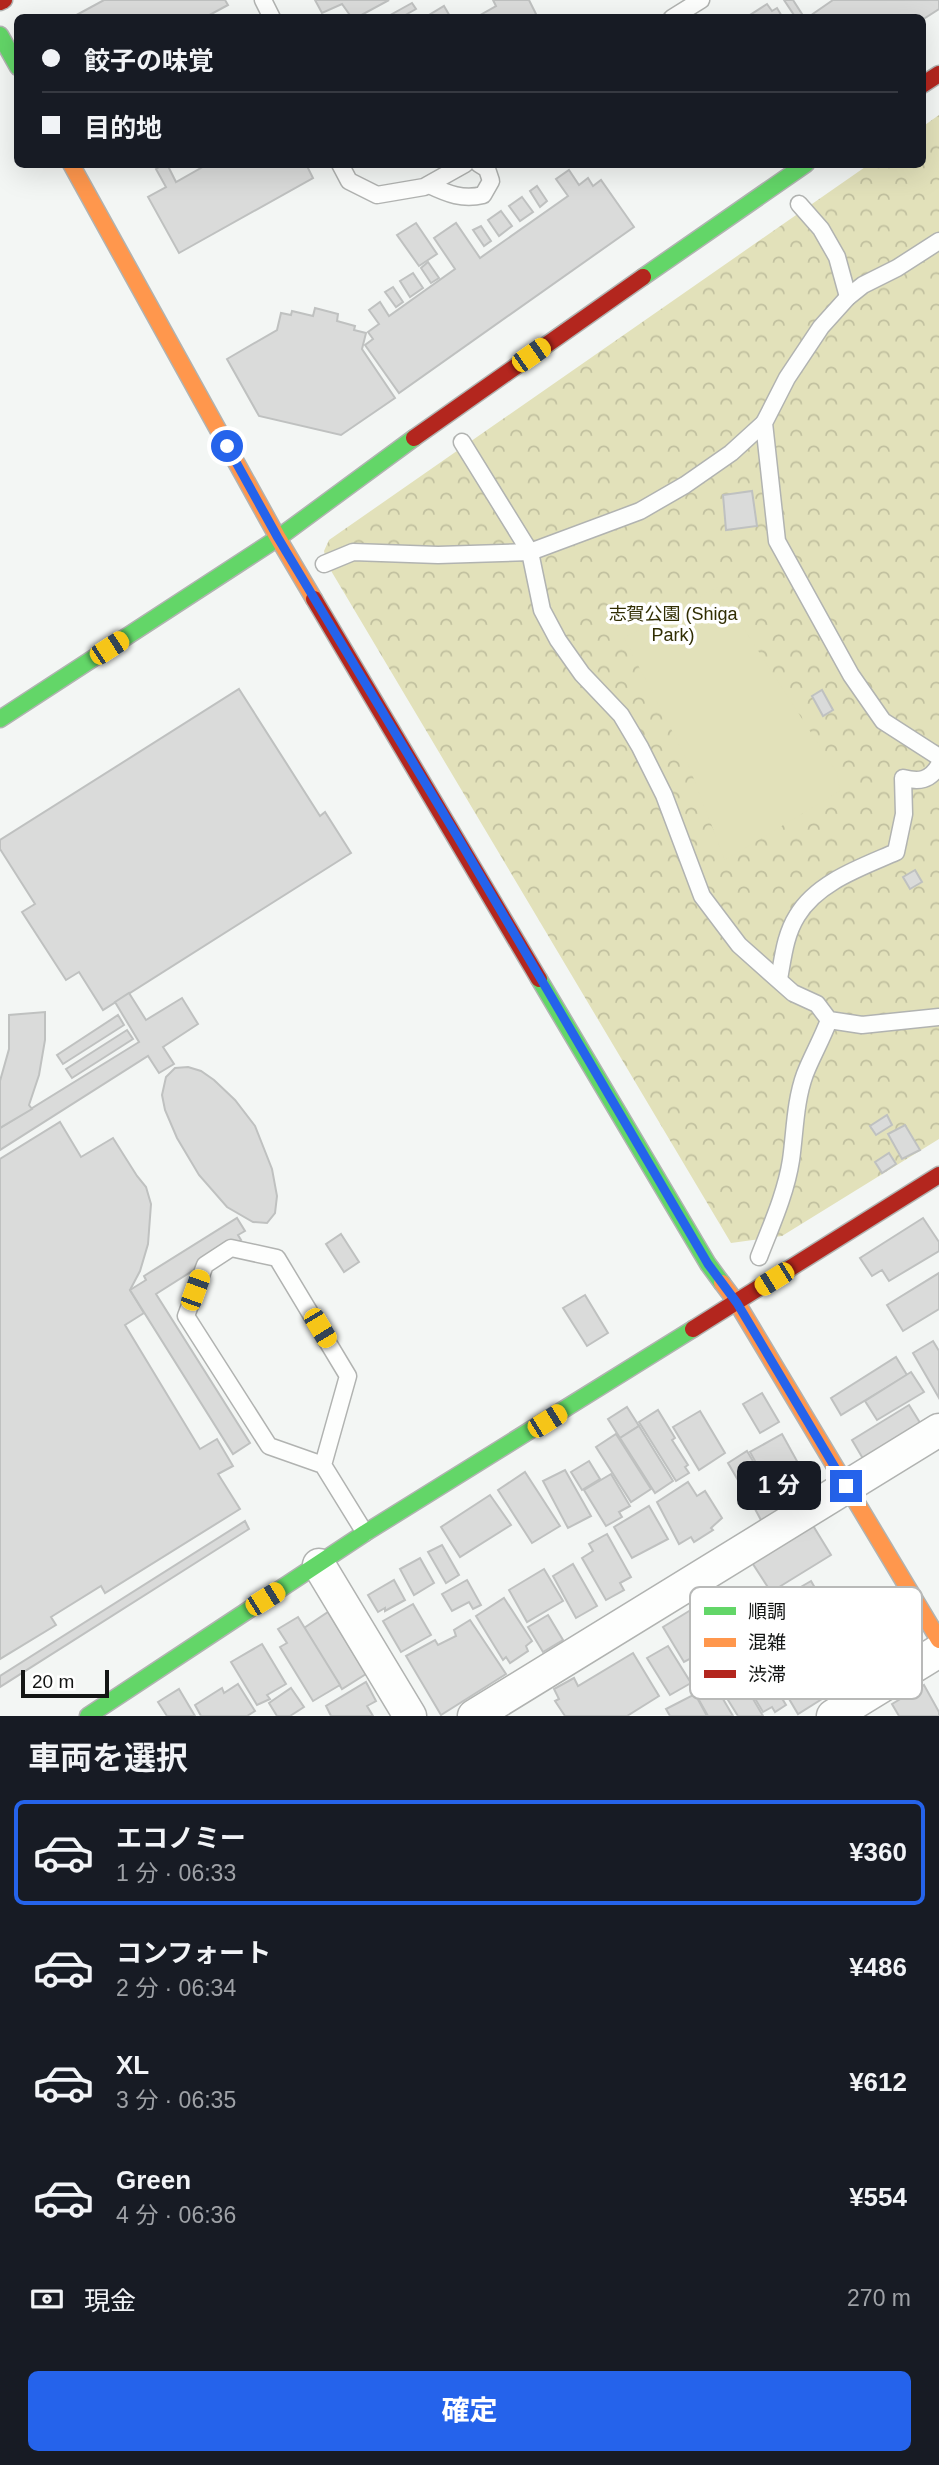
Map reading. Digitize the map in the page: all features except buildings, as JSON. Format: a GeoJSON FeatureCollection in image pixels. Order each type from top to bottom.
{"type":"FeatureCollection","features":[{"type":"Feature","properties":{"kind":"street"},"geometry":{"type":"LineString","coordinates":[[0,35],[14,60]]}},
{"type":"Feature","properties":{"kind":"street"},"geometry":{"type":"LineString","coordinates":[[73,168],[278,538],[457,836],[708,1264],[737,1303],[907,1587]]}},
{"type":"Feature","properties":{"kind":"street"},"geometry":{"type":"LineString","coordinates":[[0,719],[278,538],[445,415],[800,168]]}},
{"type":"Feature","properties":{"kind":"street"},"geometry":{"type":"LineString","coordinates":[[88,1716],[365,1534],[939,1175]]}},
{"type":"Feature","properties":{"kind":"street"},"geometry":{"type":"LineString","coordinates":[[474,1716],[939,1430]]}},
{"type":"Feature","properties":{"kind":"street"},"geometry":{"type":"LineString","coordinates":[[319,1565],[410,1716]]}},
{"type":"Feature","properties":{"kind":"street"},"geometry":{"type":"LineString","coordinates":[[922,1612],[939,1640]]}},
{"type":"Feature","properties":{"kind":"street"},"geometry":{"type":"LineString","coordinates":[[922,1661],[939,1651]]}},
{"type":"Feature","properties":{"kind":"street"},"geometry":{"type":"LineString","coordinates":[[832,1716],[860,1699]]}},
{"type":"Feature","properties":{"kind":"lane"},"geometry":{"type":"LineString","coordinates":[[678,14],[701,0]]}},
{"type":"Feature","properties":{"kind":"lane"},"geometry":{"type":"LineString","coordinates":[[342,168],[349,181],[377,195],[429,185],[458,168]]}},
{"type":"Feature","properties":{"kind":"lane"},"geometry":{"type":"LineString","coordinates":[[429,185],[446,194],[468,199],[483,195],[491,181],[485,168]]}},
{"type":"Feature","properties":{"kind":"lane"},"geometry":{"type":"LineString","coordinates":[[799,204],[821,229],[837,257],[848,297]]}},
{"type":"Feature","properties":{"kind":"lane"},"geometry":{"type":"LineString","coordinates":[[324,564],[353,552],[438,555],[530,552],[640,511],[685,485],[731,453],[764,423],[787,378],[821,327],[848,297],[863,285],[897,268],[939,241]]}},
{"type":"Feature","properties":{"kind":"lane"},"geometry":{"type":"LineString","coordinates":[[764,423],[772,473],[777,541],[851,675],[883,721],[939,757]]}},
{"type":"Feature","properties":{"kind":"lane"},"geometry":{"type":"LineString","coordinates":[[462,442],[530,552],[542,610],[582,674],[621,715],[640,747],[664,795],[702,896],[739,945],[793,993],[817,1004],[829,1020],[862,1025],[939,1017]]}},
{"type":"Feature","properties":{"kind":"lane"},"geometry":{"type":"LineString","coordinates":[[779,979],[785,944],[797,915],[822,889],[855,870],[896,852],[904,814],[903,778],[917,781],[926,779],[935,773],[939,765]]}},
{"type":"Feature","properties":{"kind":"lane"},"geometry":{"type":"LineString","coordinates":[[759,1257],[790,1163],[798,1101],[805,1075],[821,1044],[829,1020]]}},
{"type":"Feature","properties":{"kind":"lane"},"geometry":{"type":"LineString","coordinates":[[323,1465],[348,1376],[277,1258],[231,1248],[205,1265],[186,1316],[270,1446],[323,1465],[365,1534]]}},
{"type":"Feature","properties":{"kind":"green space","name":"志賀公園 (Shiga Park)"},"geometry":{"type":"Polygon","coordinates":[[[939,115],[939,1139],[782,1236],[731,1243],[327,564],[324,551],[329,540],[864,168],[926,168],[926,124],[939,115]]]}},
{"type":"Feature","properties":{"kind":"green space"},"geometry":{"type":"Polygon","coordinates":[[[717,587],[837,773],[840,791],[725,860],[685,756],[624,638],[717,587]]]}},
{"type":"Feature","properties":{"kind":"traffic: fast"},"geometry":{"type":"LineString","coordinates":[[0,35],[14,60]]}},
{"type":"Feature","properties":{"kind":"traffic: fast"},"geometry":{"type":"LineString","coordinates":[[643,277],[800,168]]}},
{"type":"Feature","properties":{"kind":"traffic: fast"},"geometry":{"type":"LineString","coordinates":[[0,719],[278,538],[414,438]]}},
{"type":"Feature","properties":{"kind":"traffic: fast"},"geometry":{"type":"LineString","coordinates":[[539,979],[708,1264],[722,1283]]}},
{"type":"Feature","properties":{"kind":"traffic: fast"},"geometry":{"type":"LineString","coordinates":[[88,1716],[365,1533],[693,1329]]}},
{"type":"Feature","properties":{"kind":"traffic: slow"},"geometry":{"type":"LineString","coordinates":[[73,168],[314,599]]}},
{"type":"Feature","properties":{"kind":"traffic: slow"},"geometry":{"type":"LineString","coordinates":[[722,1283],[737,1303],[907,1587]]}},
{"type":"Feature","properties":{"kind":"traffic: slow"},"geometry":{"type":"LineString","coordinates":[[922,1612],[939,1640]]}},
{"type":"Feature","properties":{"kind":"traffic: jam"},"geometry":{"type":"LineString","coordinates":[[0,2],[4,0]]}},
{"type":"Feature","properties":{"kind":"traffic: jam"},"geometry":{"type":"LineString","coordinates":[[926,82],[939,74]]}},
{"type":"Feature","properties":{"kind":"traffic: jam"},"geometry":{"type":"LineString","coordinates":[[414,438],[643,277]]}},
{"type":"Feature","properties":{"kind":"traffic: jam"},"geometry":{"type":"LineString","coordinates":[[314,599],[539,979]]}},
{"type":"Feature","properties":{"kind":"traffic: jam"},"geometry":{"type":"LineString","coordinates":[[693,1329],[939,1175]]}},
{"type":"Feature","properties":{"kind":"route"},"geometry":{"type":"LineString","coordinates":[[227,446],[278,538],[457,836],[708,1264],[737,1303],[846,1486]]}}]}
